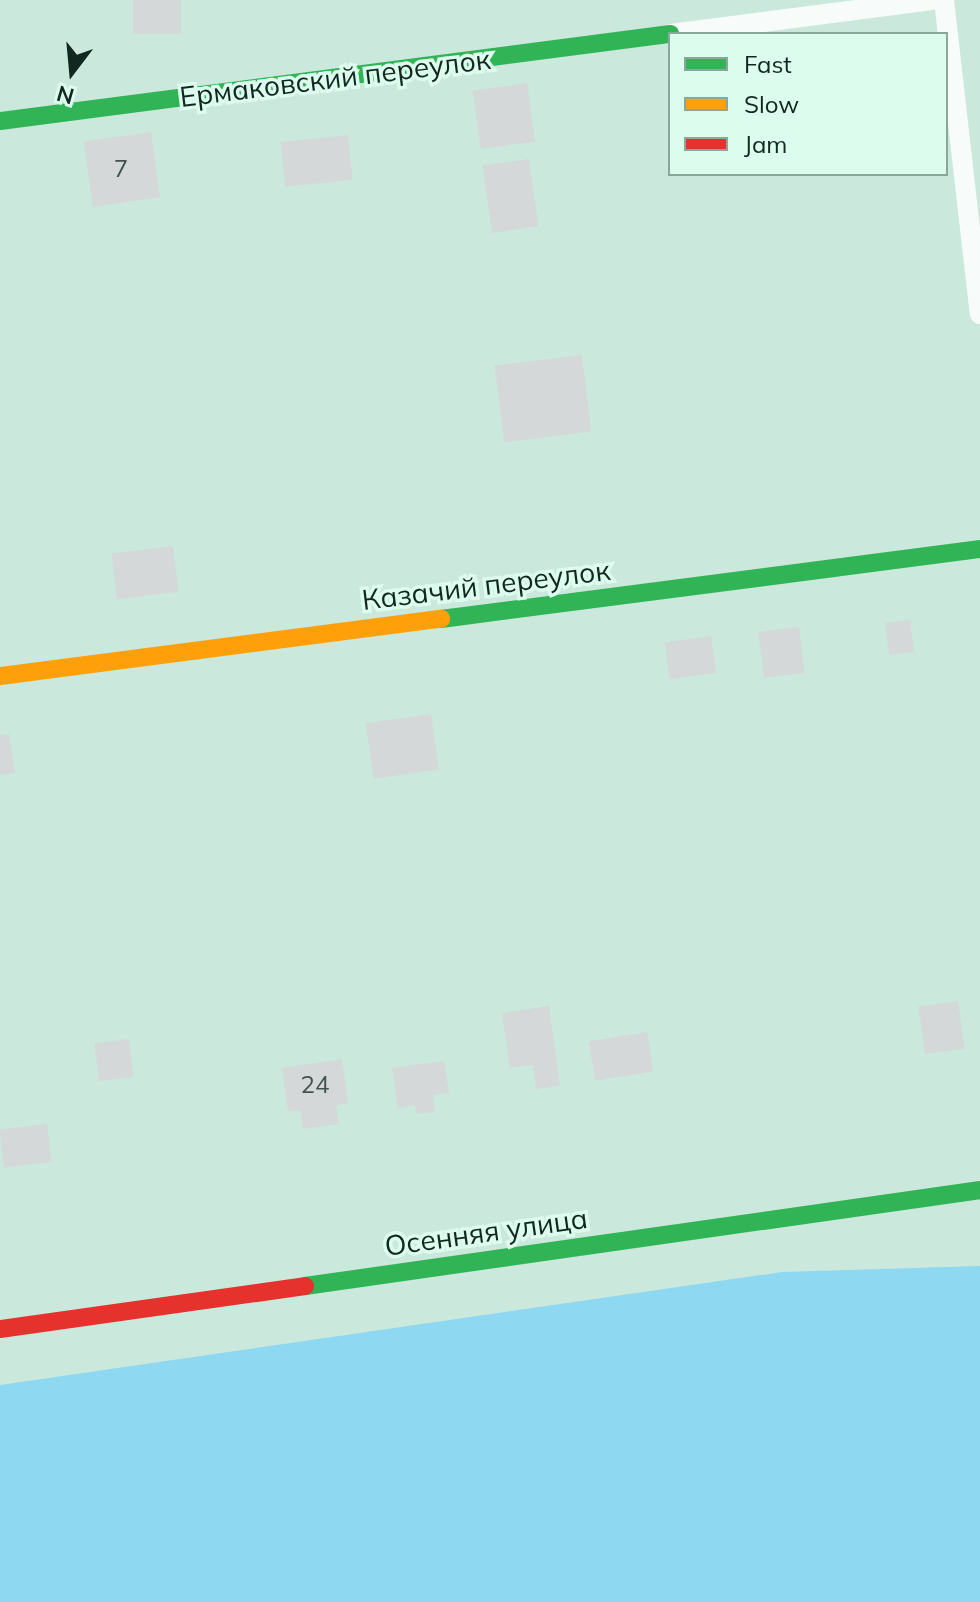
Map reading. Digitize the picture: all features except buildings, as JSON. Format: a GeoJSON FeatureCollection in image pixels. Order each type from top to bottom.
{"type":"FeatureCollection","features":[{"type":"Feature","properties":{"kind":"street","name":"Ермаковский переулок"},"geometry":{"type":"LineString","coordinates":[[685,32],[932,0]]}},
{"type":"Feature","properties":{"kind":"street"},"geometry":{"type":"LineString","coordinates":[[944,0],[948,32]]}},
{"type":"Feature","properties":{"kind":"street","name":"Ермаковский переулок"},"geometry":{"type":"LineString","coordinates":[[0,121],[668,34]]}},
{"type":"Feature","properties":{"kind":"street"},"geometry":{"type":"LineString","coordinates":[[948,35],[980,314]]}},
{"type":"Feature","properties":{"kind":"street","name":"Казачий переулок"},"geometry":{"type":"LineString","coordinates":[[0,676],[980,549]]}},
{"type":"Feature","properties":{"kind":"street","name":"Осенняя улица"},"geometry":{"type":"LineString","coordinates":[[0,1329],[980,1190]]}},
{"type":"Feature","properties":{"kind":"water"},"geometry":{"type":"Polygon","coordinates":[[[980,1266],[980,1602],[0,1602],[0,1385],[782,1272],[980,1266]]]}},
{"type":"Feature","properties":{"kind":"traffic: fast"},"geometry":{"type":"LineString","coordinates":[[0,121],[668,34]]}},
{"type":"Feature","properties":{"kind":"traffic: fast"},"geometry":{"type":"LineString","coordinates":[[441,619],[980,549]]}},
{"type":"Feature","properties":{"kind":"traffic: fast"},"geometry":{"type":"LineString","coordinates":[[305,1286],[980,1190]]}},
{"type":"Feature","properties":{"kind":"traffic: slow"},"geometry":{"type":"LineString","coordinates":[[0,676],[441,619]]}},
{"type":"Feature","properties":{"kind":"traffic: jam"},"geometry":{"type":"LineString","coordinates":[[0,1329],[305,1286]]}}]}
